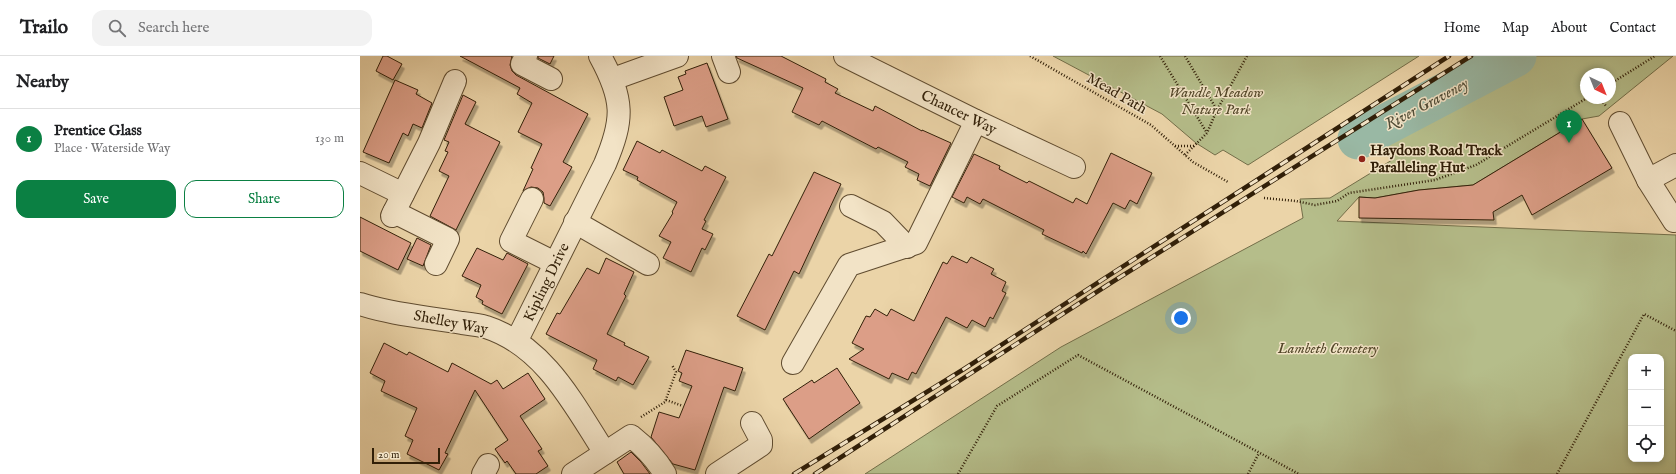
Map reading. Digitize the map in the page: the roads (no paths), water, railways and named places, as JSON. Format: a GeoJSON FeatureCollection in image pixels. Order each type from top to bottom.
{"type":"FeatureCollection","features":[{"type":"Feature","properties":{"kind":"street","name":"Kipling Drive"},"geometry":{"type":"LineString","coordinates":[[514,339],[521,332],[605,164],[616,137],[620,108],[613,79],[600,56]]}},
{"type":"Feature","properties":{"kind":"street"},"geometry":{"type":"LineString","coordinates":[[613,79],[676,56]]}},
{"type":"Feature","properties":{"kind":"street","name":"Chaucer Way"},"geometry":{"type":"LineString","coordinates":[[845,56],[976,121],[1074,167]]}},
{"type":"Feature","properties":{"kind":"street"},"geometry":{"type":"LineString","coordinates":[[518,59],[551,80]]}},
{"type":"Feature","properties":{"kind":"street"},"geometry":{"type":"LineString","coordinates":[[396,207],[429,143],[455,81]]}},
{"type":"Feature","properties":{"kind":"street"},"geometry":{"type":"LineString","coordinates":[[793,362],[850,266],[916,243],[976,121]]}},
{"type":"Feature","properties":{"kind":"street"},"geometry":{"type":"LineString","coordinates":[[1620,123],[1639,178],[1674,221]]}},
{"type":"Feature","properties":{"kind":"street"},"geometry":{"type":"LineString","coordinates":[[1639,178],[1676,165]]}},
{"type":"Feature","properties":{"kind":"street"},"geometry":{"type":"LineString","coordinates":[[360,173],[396,207],[448,239],[436,264]]}},
{"type":"Feature","properties":{"kind":"street"},"geometry":{"type":"LineString","coordinates":[[532,199],[511,241],[555,263]]}},
{"type":"Feature","properties":{"kind":"street"},"geometry":{"type":"LineString","coordinates":[[851,206],[883,222],[907,247]]}},
{"type":"Feature","properties":{"kind":"street","name":"Kipling Drive"},"geometry":{"type":"LineString","coordinates":[[575,222],[648,264]]}},
{"type":"Feature","properties":{"kind":"street","name":"Shelley Way"},"geometry":{"type":"LineString","coordinates":[[361,306],[486,327],[514,339],[533,354],[547,368],[561,386],[589,464]]}},
{"type":"Feature","properties":{"kind":"street"},"geometry":{"type":"LineString","coordinates":[[717,474],[761,445],[761,440],[752,423]]}},
{"type":"Feature","properties":{"kind":"street"},"geometry":{"type":"LineString","coordinates":[[589,464],[635,427],[645,447],[657,460],[665,474]]}},
{"type":"Feature","properties":{"kind":"waterway","name":"River Graveney"},"geometry":{"type":"LineString","coordinates":[[1358,139],[1516,56]]}},
{"type":"Feature","properties":{"kind":"railway"},"geometry":{"type":"LineString","coordinates":[[794,474],[964,369],[1449,56]]}},
{"type":"Feature","properties":{"kind":"railway"},"geometry":{"type":"LineString","coordinates":[[815,474],[1106,286],[1471,56]]}},
{"type":"Feature","properties":{"kind":"place","name":"Prentice Glass"},"geometry":{"type":"Point","coordinates":[1569,143]}},
{"type":"Feature","properties":{"kind":"place","name":"Haydons Road Track Paralleling Hut"},"geometry":{"type":"Point","coordinates":[1362,159]}},
{"type":"Feature","properties":{"kind":"park label","name":"Wandle Meadow Nature Park"},"geometry":{"type":"Point","coordinates":[1216,100]}},
{"type":"Feature","properties":{"kind":"park label","name":"Lambeth Cemetery"},"geometry":{"type":"Point","coordinates":[1328,348]}}]}
